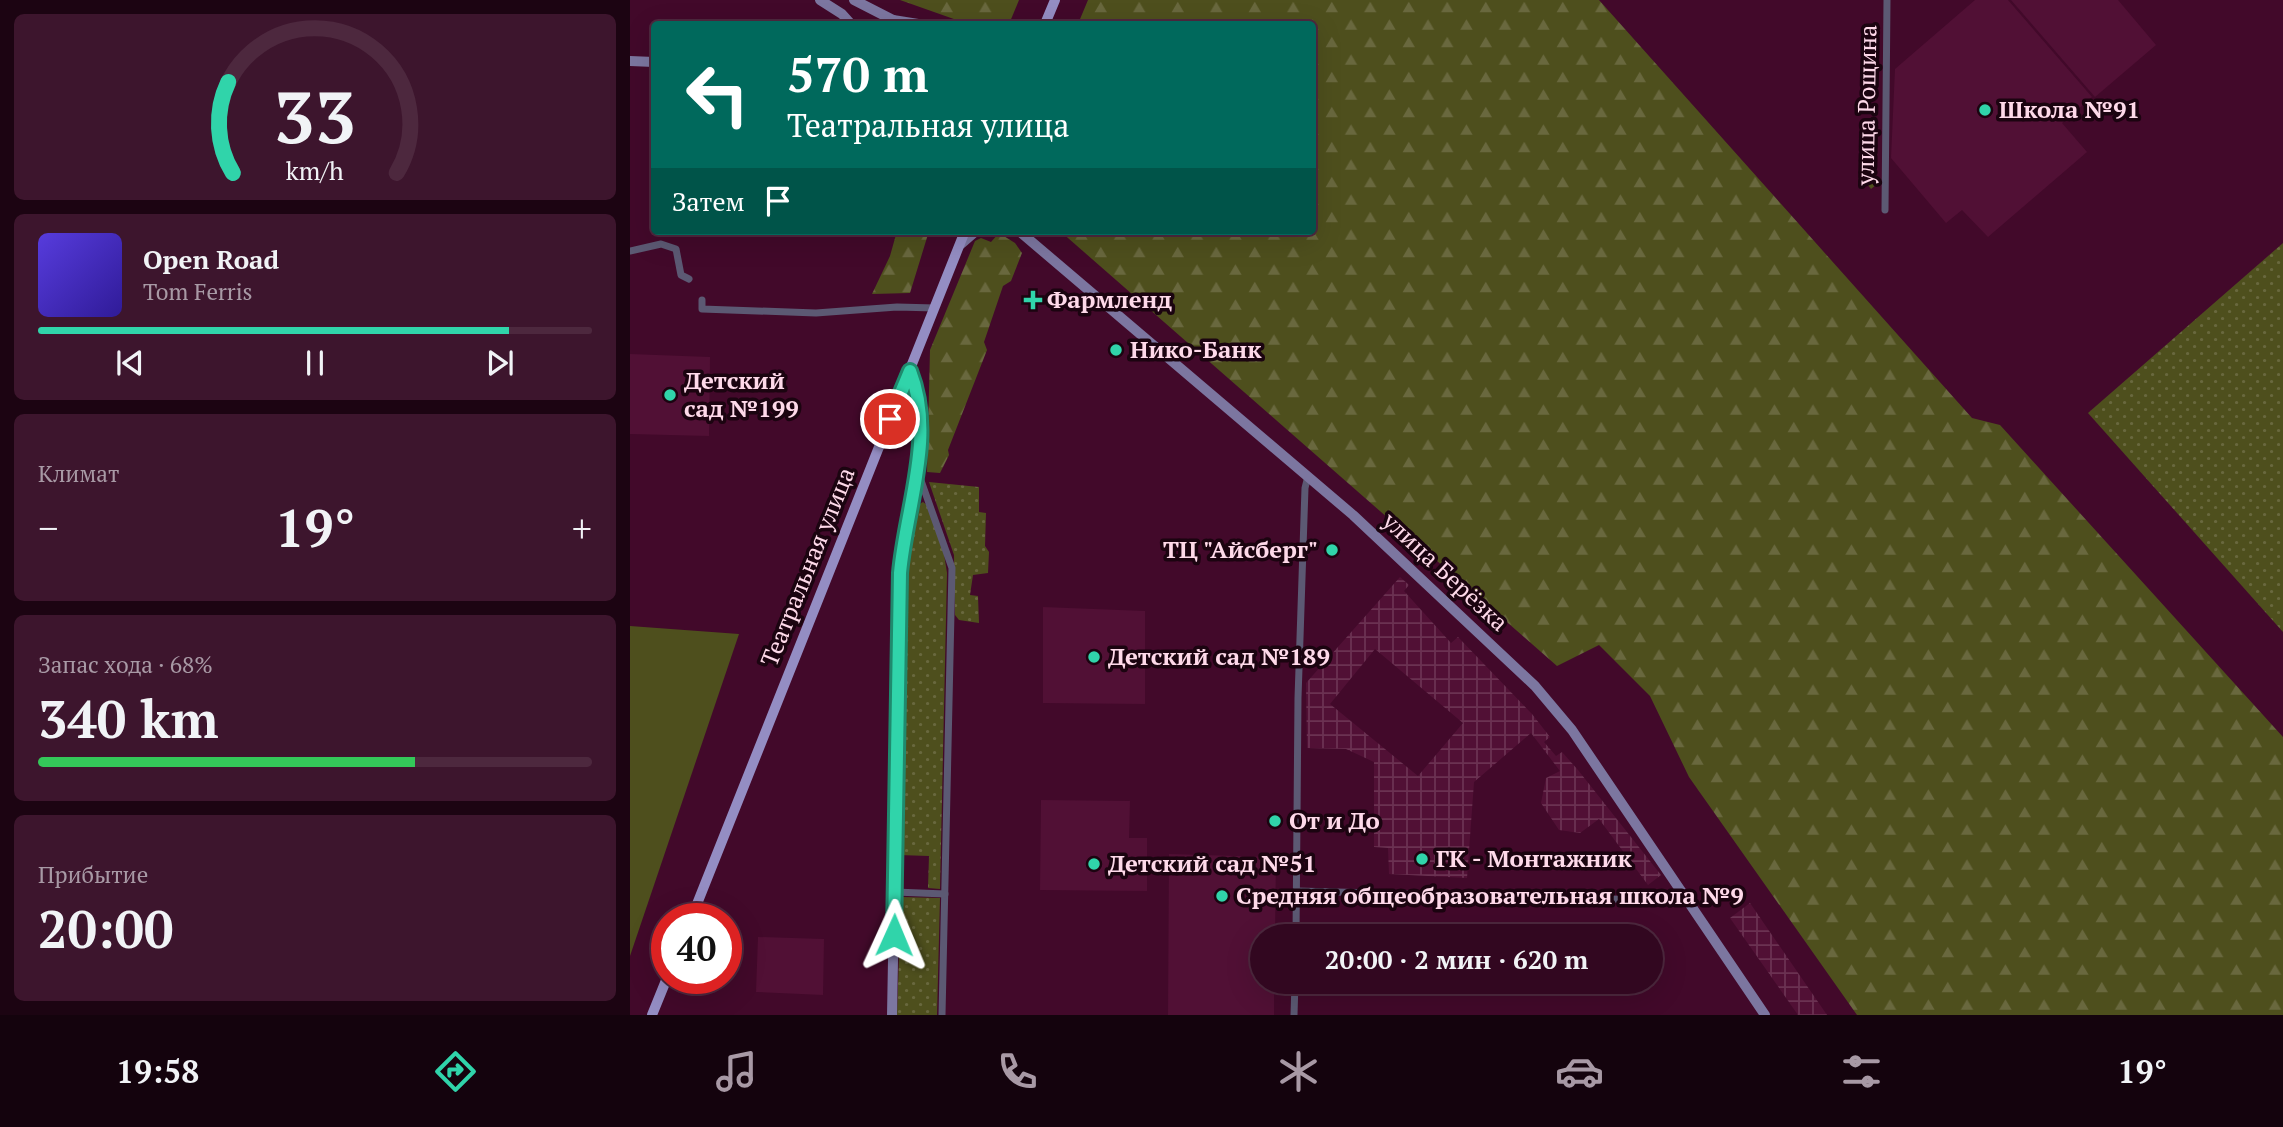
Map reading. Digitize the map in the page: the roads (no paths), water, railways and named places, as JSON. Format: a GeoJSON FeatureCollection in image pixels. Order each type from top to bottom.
{"type":"FeatureCollection","features":[{"type":"Feature","properties":{"kind":"main road"},"geometry":{"type":"LineString","coordinates":[[820,0],[848,21]]}},
{"type":"Feature","properties":{"kind":"main road"},"geometry":{"type":"LineString","coordinates":[[854,0],[886,21]]}},
{"type":"Feature","properties":{"kind":"main road"},"geometry":{"type":"LineString","coordinates":[[1046,21],[1055,0]]}},
{"type":"Feature","properties":{"kind":"main road"},"geometry":{"type":"LineString","coordinates":[[630,61],[651,62]]}},
{"type":"Feature","properties":{"kind":"main road","name":"Театральная улица"},"geometry":{"type":"LineString","coordinates":[[697,903],[964,235]]}},
{"type":"Feature","properties":{"kind":"main road"},"geometry":{"type":"LineString","coordinates":[[960,245],[971,235]]}},
{"type":"Feature","properties":{"kind":"main road","name":"улица Берёзка"},"geometry":{"type":"LineString","coordinates":[[1024,235],[1308,476],[1450,604],[1552,705],[1765,1015]]}},
{"type":"Feature","properties":{"kind":"main road"},"geometry":{"type":"LineString","coordinates":[[892,1015],[900,573],[903,543],[919,475],[918,401],[910,371]]}},
{"type":"Feature","properties":{"kind":"main road"},"geometry":{"type":"LineString","coordinates":[[652,1015],[661,994]]}},
{"type":"Feature","properties":{"kind":"street","name":"улица Рощина"},"geometry":{"type":"LineString","coordinates":[[1885,210],[1887,0]]}},
{"type":"Feature","properties":{"kind":"street"},"geometry":{"type":"LineString","coordinates":[[630,251],[661,244],[676,249],[681,275],[689,279]]}},
{"type":"Feature","properties":{"kind":"street"},"geometry":{"type":"LineString","coordinates":[[702,300],[702,309],[749,313],[935,308]]}},
{"type":"Feature","properties":{"kind":"street"},"geometry":{"type":"LineString","coordinates":[[919,475],[951,568],[943,1015]]}},
{"type":"Feature","properties":{"kind":"street"},"geometry":{"type":"LineString","coordinates":[[1296,924],[1300,616],[1305,488],[1308,476]]}},
{"type":"Feature","properties":{"kind":"street"},"geometry":{"type":"LineString","coordinates":[[1297,891],[1688,901]]}},
{"type":"Feature","properties":{"kind":"street"},"geometry":{"type":"LineString","coordinates":[[895,892],[945,894]]}},
{"type":"Feature","properties":{"kind":"street"},"geometry":{"type":"LineString","coordinates":[[1294,1015],[1295,994]]}},
{"type":"Feature","properties":{"kind":"place","name":"Школа №91"},"geometry":{"type":"Point","coordinates":[1985,110]}},
{"type":"Feature","properties":{"kind":"place","name":"Фармленд"},"geometry":{"type":"Point","coordinates":[1033,300]}},
{"type":"Feature","properties":{"kind":"place","name":"Нико-Банк"},"geometry":{"type":"Point","coordinates":[1116,350]}},
{"type":"Feature","properties":{"kind":"place","name":"Детский сад №199"},"geometry":{"type":"Point","coordinates":[670,395]}},
{"type":"Feature","properties":{"kind":"place","name":"ТЦ \"Айсберг\""},"geometry":{"type":"Point","coordinates":[1332,550]}},
{"type":"Feature","properties":{"kind":"place","name":"Детский сад №189"},"geometry":{"type":"Point","coordinates":[1094,657]}},
{"type":"Feature","properties":{"kind":"place","name":"От и До"},"geometry":{"type":"Point","coordinates":[1275,821]}},
{"type":"Feature","properties":{"kind":"place","name":"ГК - Монтажник"},"geometry":{"type":"Point","coordinates":[1422,859]}},
{"type":"Feature","properties":{"kind":"place","name":"Детский сад №51"},"geometry":{"type":"Point","coordinates":[1094,864]}},
{"type":"Feature","properties":{"kind":"place","name":"Средняя общеобразовательная школа №9"},"geometry":{"type":"Point","coordinates":[1222,896]}}]}
